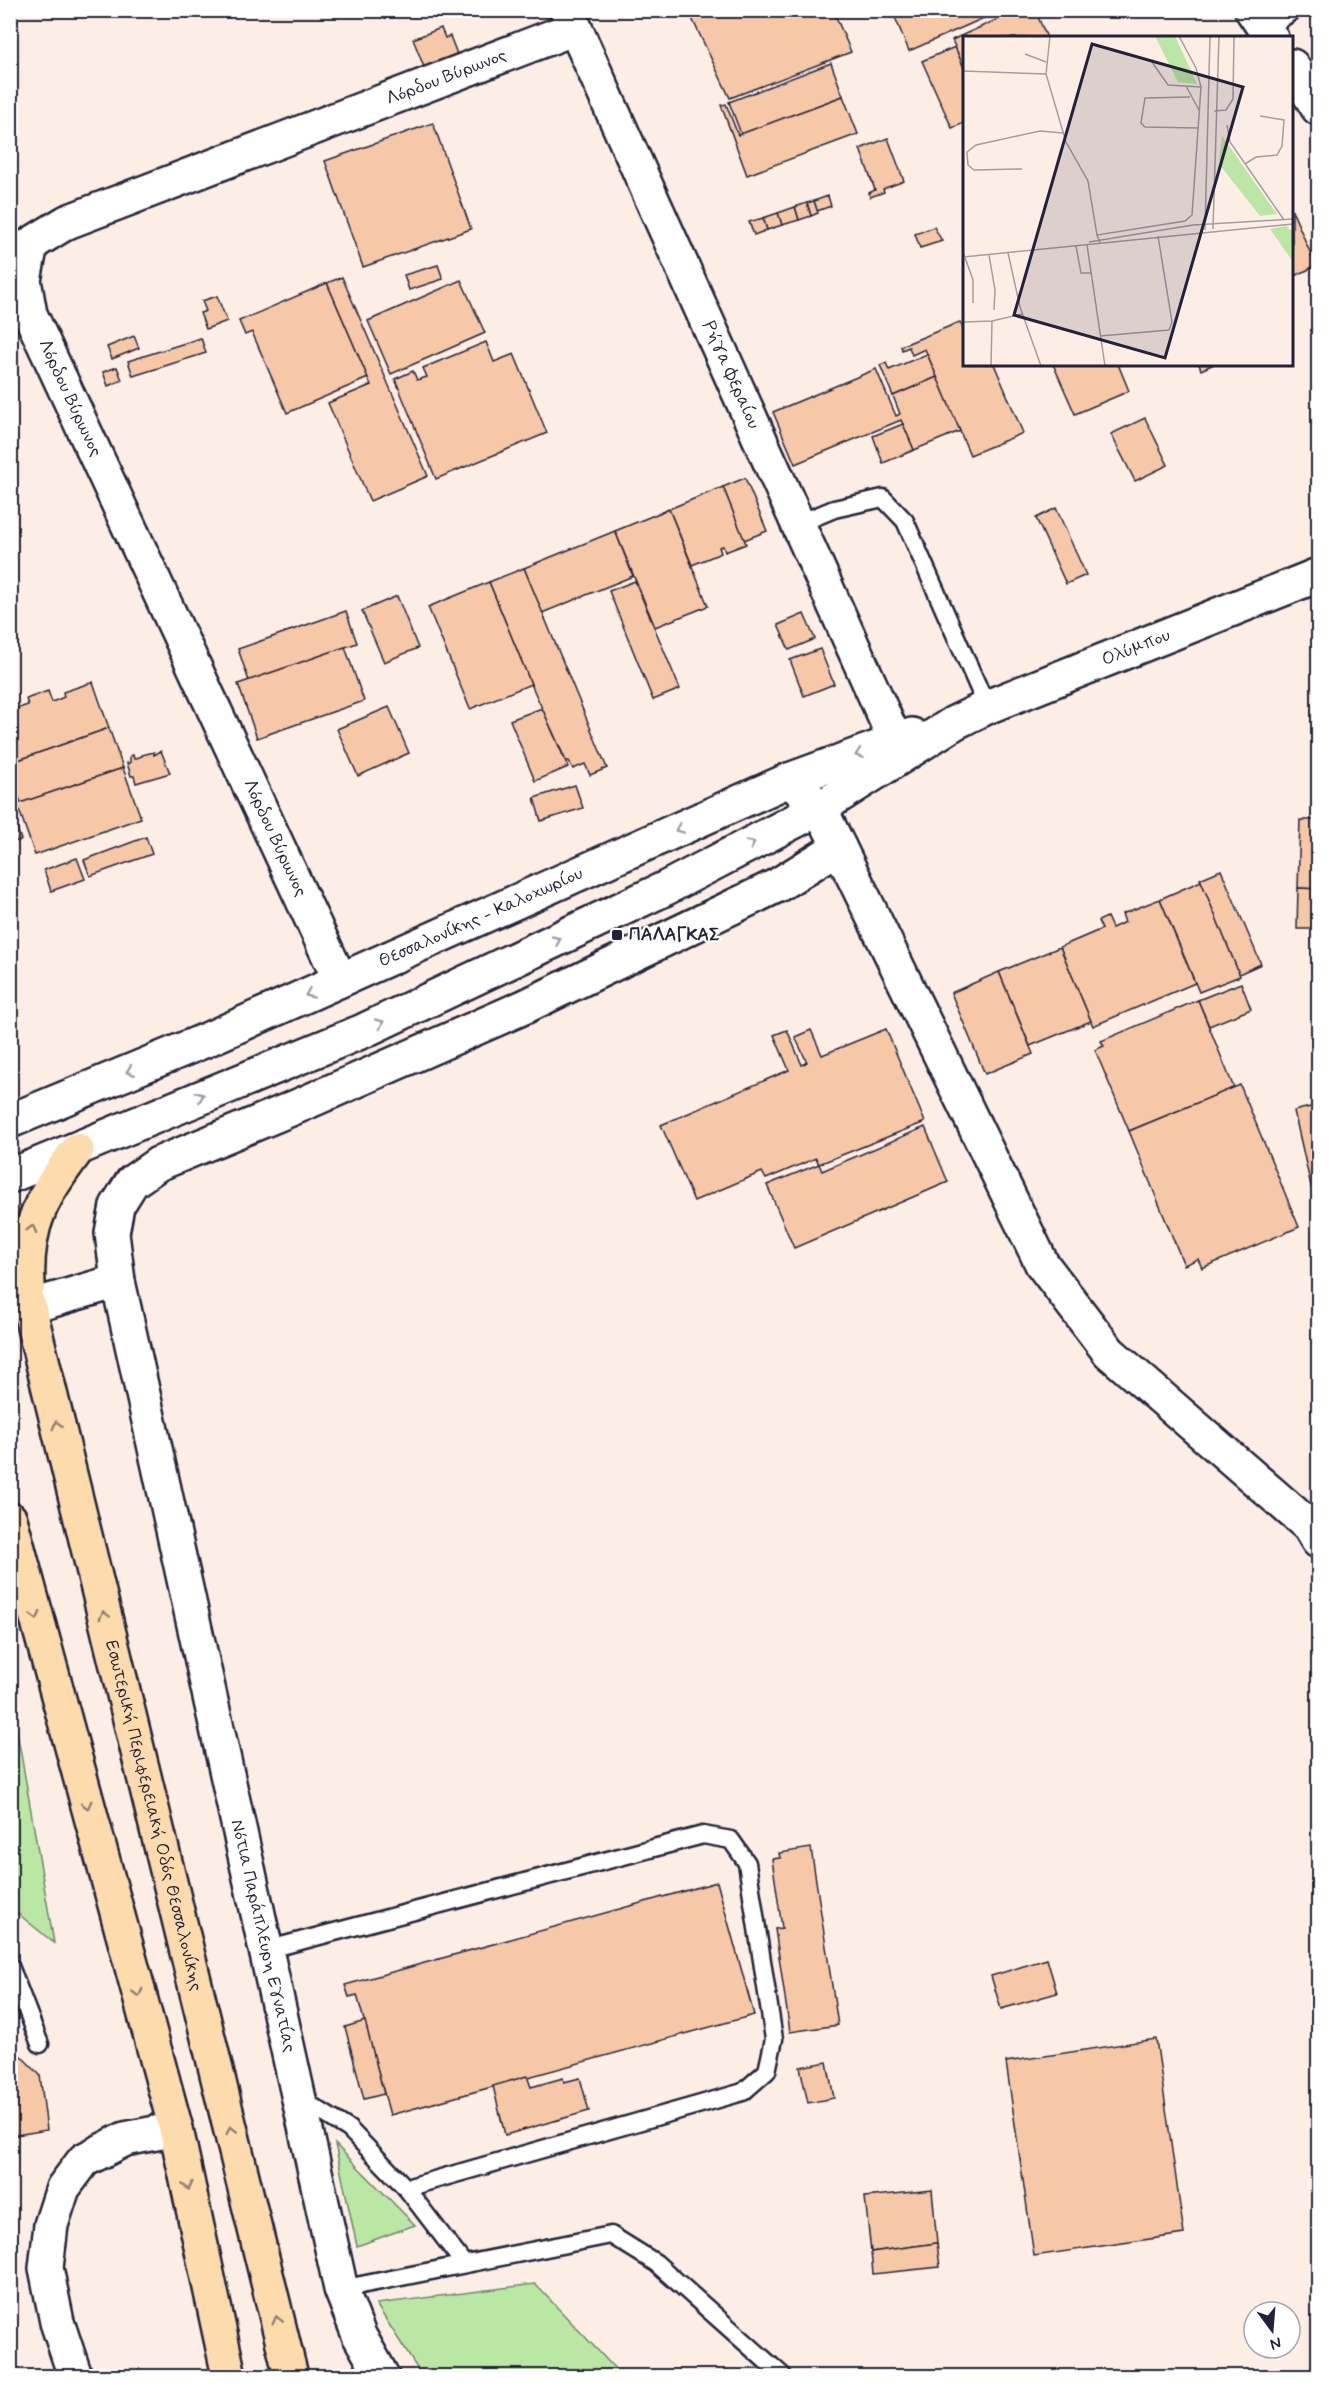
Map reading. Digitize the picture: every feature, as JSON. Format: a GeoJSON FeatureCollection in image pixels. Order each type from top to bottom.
{"type":"FeatureCollection","features":[{"type":"Feature","properties":{"kind":"highway"},"geometry":{"type":"LineString","coordinates":[[28,1308],[26,1258],[32,1225],[49,1187],[77,1150]]}},
{"type":"Feature","properties":{"kind":"highway","name":"Εσωτερική Περιφερειακή Οδός Θεσσαλονίκης"},"geometry":{"type":"LineString","coordinates":[[10,1255],[28,1308],[291,2376]]}},
{"type":"Feature","properties":{"kind":"highway"},"geometry":{"type":"LineString","coordinates":[[10,1519],[176,2129],[229,2376]]}},
{"type":"Feature","properties":{"kind":"street","name":"Ρήγα Φεραίου"},"geometry":{"type":"LineString","coordinates":[[571,19],[895,740]]}},
{"type":"Feature","properties":{"kind":"street","name":"Λόρδου Βύρωνος"},"geometry":{"type":"LineString","coordinates":[[340,980],[30,314],[24,280],[32,244],[68,222],[571,19]]}},
{"type":"Feature","properties":{"kind":"street"},"geometry":{"type":"LineString","coordinates":[[1293,68],[1318,108]]}},
{"type":"Feature","properties":{"kind":"street","name":"Ολύμπου"},"geometry":{"type":"LineString","coordinates":[[954,723],[987,706],[1318,575]]}},
{"type":"Feature","properties":{"kind":"street","name":"Θεσσαλονίκης - Καλοχωρίου"},"geometry":{"type":"LineString","coordinates":[[10,1121],[206,1040],[789,780],[895,740],[954,723]]}},
{"type":"Feature","properties":{"kind":"street"},"geometry":{"type":"LineString","coordinates":[[10,1176],[363,1031],[666,888],[820,808],[954,723]]}},
{"type":"Feature","properties":{"kind":"street"},"geometry":{"type":"LineString","coordinates":[[789,780],[820,808],[1042,1264],[1109,1352],[1309,1526],[1318,1540]]}},
{"type":"Feature","properties":{"kind":"street","name":"Νότια Παράπλευρη Εγνατίας"},"geometry":{"type":"LineString","coordinates":[[382,2376],[359,2335],[341,2289],[118,1281],[112,1233],[117,1206],[132,1182],[158,1164],[524,1007],[778,885],[839,847]]}},
{"type":"Feature","properties":{"kind":"street"},"geometry":{"type":"LineString","coordinates":[[28,1308],[118,1281]]}},
{"type":"Feature","properties":{"kind":"street"},"geometry":{"type":"LineString","coordinates":[[75,2376],[57,2322],[46,2268],[51,2225],[63,2188],[84,2160],[125,2139],[176,2129]]}},
{"type":"Feature","properties":{"kind":"lane"},"geometry":{"type":"LineString","coordinates":[[1263,26],[1294,10]]}},
{"type":"Feature","properties":{"kind":"lane"},"geometry":{"type":"LineString","coordinates":[[798,524],[834,509],[884,498],[905,521],[987,706]]}},
{"type":"Feature","properties":{"kind":"lane"},"geometry":{"type":"LineString","coordinates":[[266,1950],[703,1835],[731,1840],[747,1863],[774,2039],[767,2071],[743,2092],[406,2188]]}},
{"type":"Feature","properties":{"kind":"lane"},"geometry":{"type":"LineString","coordinates":[[10,1966],[40,2044]]}},
{"type":"Feature","properties":{"kind":"lane"},"geometry":{"type":"LineString","coordinates":[[299,2097],[349,2129],[406,2188],[464,2264]]}},
{"type":"Feature","properties":{"kind":"lane"},"geometry":{"type":"LineString","coordinates":[[341,2289],[611,2235],[656,2264],[783,2376]]}},
{"type":"Feature","properties":{"kind":"green space"},"geometry":{"type":"Polygon","coordinates":[[[10,1707],[13,1708],[54,1943],[11,1908],[10,1707]]]}},
{"type":"Feature","properties":{"kind":"green space"},"geometry":{"type":"Polygon","coordinates":[[[335,2144],[415,2225],[357,2246],[335,2144]]]}},
{"type":"Feature","properties":{"kind":"green space"},"geometry":{"type":"Polygon","coordinates":[[[535,2284],[622,2376],[422,2376],[376,2304],[535,2284]]]}},
{"type":"Feature","properties":{"kind":"building"},"geometry":{"type":"Polygon","coordinates":[[[688,10],[833,10],[851,52],[730,98],[688,10]]]}},
{"type":"Feature","properties":{"kind":"building"},"geometry":{"type":"Polygon","coordinates":[[[892,10],[1002,10],[909,51],[892,10]]]}},
{"type":"Feature","properties":{"kind":"building"},"geometry":{"type":"Polygon","coordinates":[[[1018,10],[1035,10],[1046,36],[963,36],[963,66],[952,40],[1018,10]]]}},
{"type":"Feature","properties":{"kind":"building"},"geometry":{"type":"Polygon","coordinates":[[[441,28],[445,38],[450,36],[457,54],[424,67],[413,39],[441,28]]]}},
{"type":"Feature","properties":{"kind":"building"},"geometry":{"type":"Polygon","coordinates":[[[955,47],[963,66],[963,123],[952,128],[922,61],[955,47]]]}},
{"type":"Feature","properties":{"kind":"building"},"geometry":{"type":"Polygon","coordinates":[[[831,63],[843,96],[741,134],[729,102],[831,63]]]}},
{"type":"Feature","properties":{"kind":"building"},"geometry":{"type":"Polygon","coordinates":[[[843,96],[858,134],[747,175],[721,105],[726,104],[738,135],[843,96]]]}},
{"type":"Feature","properties":{"kind":"building"},"geometry":{"type":"Polygon","coordinates":[[[433,123],[471,229],[363,267],[325,161],[433,123]]]}},
{"type":"Feature","properties":{"kind":"building"},"geometry":{"type":"Polygon","coordinates":[[[888,138],[904,181],[870,197],[869,193],[875,190],[860,149],[888,138]]]}},
{"type":"Feature","properties":{"kind":"building"},"geometry":{"type":"Polygon","coordinates":[[[828,196],[831,206],[817,211],[814,201],[828,196]]]}},
{"type":"Feature","properties":{"kind":"building"},"geometry":{"type":"Polygon","coordinates":[[[814,201],[818,213],[811,216],[807,203],[814,201]]]}},
{"type":"Feature","properties":{"kind":"building"},"geometry":{"type":"Polygon","coordinates":[[[807,203],[811,216],[799,220],[795,207],[807,203]]]}},
{"type":"Feature","properties":{"kind":"building"},"geometry":{"type":"Polygon","coordinates":[[[795,207],[799,220],[782,225],[778,213],[795,207]]]}},
{"type":"Feature","properties":{"kind":"building"},"geometry":{"type":"Polygon","coordinates":[[[1293,212],[1316,266],[1293,277],[1293,212]]]}},
{"type":"Feature","properties":{"kind":"building"},"geometry":{"type":"Polygon","coordinates":[[[778,213],[782,225],[767,230],[763,218],[778,213]]]}},
{"type":"Feature","properties":{"kind":"building"},"geometry":{"type":"Polygon","coordinates":[[[763,218],[767,230],[754,235],[749,222],[763,218]]]}},
{"type":"Feature","properties":{"kind":"building"},"geometry":{"type":"Polygon","coordinates":[[[934,227],[942,241],[920,248],[915,234],[934,227]]]}},
{"type":"Feature","properties":{"kind":"building"},"geometry":{"type":"Polygon","coordinates":[[[438,265],[443,279],[409,290],[404,275],[438,265]]]}},
{"type":"Feature","properties":{"kind":"building"},"geometry":{"type":"Polygon","coordinates":[[[342,277],[428,476],[370,501],[328,403],[371,385],[327,283],[342,277]]]}},
{"type":"Feature","properties":{"kind":"building"},"geometry":{"type":"Polygon","coordinates":[[[461,280],[485,333],[391,374],[368,321],[461,280]]]}},
{"type":"Feature","properties":{"kind":"building"},"geometry":{"type":"Polygon","coordinates":[[[327,283],[368,378],[287,413],[252,332],[245,335],[239,321],[327,283]]]}},
{"type":"Feature","properties":{"kind":"building"},"geometry":{"type":"Polygon","coordinates":[[[217,296],[227,321],[206,329],[200,313],[206,311],[202,301],[217,296]]]}},
{"type":"Feature","properties":{"kind":"building"},"geometry":{"type":"Polygon","coordinates":[[[960,322],[963,329],[963,366],[995,366],[1023,433],[970,455],[925,349],[912,355],[909,347],[902,350],[901,346],[960,322]]]}},
{"type":"Feature","properties":{"kind":"building"},"geometry":{"type":"Polygon","coordinates":[[[134,336],[139,348],[112,359],[107,347],[134,336]]]}},
{"type":"Feature","properties":{"kind":"building"},"geometry":{"type":"Polygon","coordinates":[[[201,338],[206,353],[133,376],[128,361],[201,338]]]}},
{"type":"Feature","properties":{"kind":"building"},"geometry":{"type":"Polygon","coordinates":[[[486,342],[494,362],[514,354],[547,433],[436,479],[395,379],[413,371],[417,380],[427,377],[423,368],[486,342]]]}},
{"type":"Feature","properties":{"kind":"building"},"geometry":{"type":"Polygon","coordinates":[[[927,354],[937,377],[893,396],[880,365],[886,363],[889,370],[927,354]]]}},
{"type":"Feature","properties":{"kind":"building"},"geometry":{"type":"Polygon","coordinates":[[[1054,366],[1119,366],[1129,391],[1075,414],[1054,366]]]}},
{"type":"Feature","properties":{"kind":"building"},"geometry":{"type":"Polygon","coordinates":[[[117,367],[122,380],[108,386],[103,372],[117,367]]]}},
{"type":"Feature","properties":{"kind":"building"},"geometry":{"type":"Polygon","coordinates":[[[876,369],[896,416],[900,414],[893,396],[937,377],[960,431],[914,450],[901,420],[795,464],[773,412],[876,369]]]}},
{"type":"Feature","properties":{"kind":"building"},"geometry":{"type":"Polygon","coordinates":[[[1145,418],[1168,465],[1135,481],[1111,434],[1145,418]]]}},
{"type":"Feature","properties":{"kind":"building"},"geometry":{"type":"Polygon","coordinates":[[[903,424],[914,450],[883,463],[873,436],[903,424]]]}},
{"type":"Feature","properties":{"kind":"building"},"geometry":{"type":"Polygon","coordinates":[[[745,478],[767,531],[744,540],[723,487],[745,478]]]}},
{"type":"Feature","properties":{"kind":"building"},"geometry":{"type":"Polygon","coordinates":[[[723,487],[746,544],[725,552],[723,546],[719,547],[721,553],[692,565],[669,509],[723,487]]]}},
{"type":"Feature","properties":{"kind":"building"},"geometry":{"type":"Polygon","coordinates":[[[1056,508],[1086,575],[1066,584],[1036,518],[1056,508]]]}},
{"type":"Feature","properties":{"kind":"building"},"geometry":{"type":"Polygon","coordinates":[[[669,509],[708,606],[655,627],[615,531],[669,509]]]}},
{"type":"Feature","properties":{"kind":"building"},"geometry":{"type":"Polygon","coordinates":[[[615,531],[633,576],[542,613],[524,568],[615,531]]]}},
{"type":"Feature","properties":{"kind":"building"},"geometry":{"type":"Polygon","coordinates":[[[524,568],[607,768],[590,775],[585,764],[573,769],[569,761],[566,761],[489,582],[524,568]]]}},
{"type":"Feature","properties":{"kind":"building"},"geometry":{"type":"Polygon","coordinates":[[[635,581],[680,689],[653,700],[609,591],[635,581]]]}},
{"type":"Feature","properties":{"kind":"building"},"geometry":{"type":"Polygon","coordinates":[[[489,582],[531,684],[470,709],[428,607],[489,582]]]}},
{"type":"Feature","properties":{"kind":"building"},"geometry":{"type":"Polygon","coordinates":[[[397,596],[418,648],[384,662],[362,611],[397,596]]]}},
{"type":"Feature","properties":{"kind":"building"},"geometry":{"type":"Polygon","coordinates":[[[346,611],[357,643],[249,681],[238,649],[346,611]]]}},
{"type":"Feature","properties":{"kind":"building"},"geometry":{"type":"Polygon","coordinates":[[[804,614],[815,639],[789,650],[778,625],[804,614]]]}},
{"type":"Feature","properties":{"kind":"building"},"geometry":{"type":"Polygon","coordinates":[[[345,647],[364,701],[257,738],[238,684],[345,647]]]}},
{"type":"Feature","properties":{"kind":"building"},"geometry":{"type":"Polygon","coordinates":[[[820,649],[834,684],[804,696],[790,660],[820,649]]]}},
{"type":"Feature","properties":{"kind":"building"},"geometry":{"type":"Polygon","coordinates":[[[93,682],[109,728],[10,763],[10,711],[28,705],[26,699],[48,691],[52,702],[64,697],[63,692],[93,682]]]}},
{"type":"Feature","properties":{"kind":"building"},"geometry":{"type":"Polygon","coordinates":[[[389,707],[409,753],[358,776],[337,729],[389,707]]]}},
{"type":"Feature","properties":{"kind":"building"},"geometry":{"type":"Polygon","coordinates":[[[542,708],[568,767],[535,781],[510,720],[542,708]]]}},
{"type":"Feature","properties":{"kind":"building"},"geometry":{"type":"Polygon","coordinates":[[[109,728],[123,768],[21,803],[10,773],[10,763],[109,728]]]}},
{"type":"Feature","properties":{"kind":"building"},"geometry":{"type":"Polygon","coordinates":[[[161,751],[170,773],[136,783],[127,763],[130,763],[130,756],[133,755],[134,759],[154,752],[154,755],[161,751]]]}},
{"type":"Feature","properties":{"kind":"building"},"geometry":{"type":"Polygon","coordinates":[[[123,768],[141,818],[35,855],[17,804],[123,768]]]}},
{"type":"Feature","properties":{"kind":"building"},"geometry":{"type":"Polygon","coordinates":[[[575,785],[583,808],[541,821],[534,798],[575,785]]]}},
{"type":"Feature","properties":{"kind":"building"},"geometry":{"type":"Polygon","coordinates":[[[10,807],[21,840],[10,843],[10,807]]]}},
{"type":"Feature","properties":{"kind":"building"},"geometry":{"type":"Polygon","coordinates":[[[1300,820],[1318,820],[1318,889],[1298,888],[1300,820]]]}},
{"type":"Feature","properties":{"kind":"building"},"geometry":{"type":"Polygon","coordinates":[[[146,837],[152,854],[90,876],[84,860],[146,837]]]}},
{"type":"Feature","properties":{"kind":"building"},"geometry":{"type":"Polygon","coordinates":[[[77,858],[85,879],[51,891],[44,870],[77,858]]]}},
{"type":"Feature","properties":{"kind":"building"},"geometry":{"type":"Polygon","coordinates":[[[1221,870],[1261,964],[1239,974],[1200,879],[1221,870]]]}},
{"type":"Feature","properties":{"kind":"building"},"geometry":{"type":"Polygon","coordinates":[[[1201,881],[1240,976],[1199,992],[1160,899],[1201,881]]]}},
{"type":"Feature","properties":{"kind":"building"},"geometry":{"type":"Polygon","coordinates":[[[1298,888],[1318,889],[1318,929],[1297,929],[1298,888]]]}},
{"type":"Feature","properties":{"kind":"building"},"geometry":{"type":"Polygon","coordinates":[[[1160,899],[1195,983],[1093,1026],[1060,947],[1102,929],[1098,921],[1107,917],[1112,928],[1125,922],[1122,914],[1160,899]]]}},
{"type":"Feature","properties":{"kind":"building"},"geometry":{"type":"Polygon","coordinates":[[[1060,947],[1091,1021],[1030,1046],[999,972],[1060,947]]]}},
{"type":"Feature","properties":{"kind":"building"},"geometry":{"type":"Polygon","coordinates":[[[999,972],[1033,1054],[985,1074],[951,993],[999,972]]]}},
{"type":"Feature","properties":{"kind":"building"},"geometry":{"type":"Polygon","coordinates":[[[1241,983],[1251,1009],[1209,1026],[1198,1000],[1241,983]]]}},
{"type":"Feature","properties":{"kind":"building"},"geometry":{"type":"Polygon","coordinates":[[[1198,1000],[1234,1088],[1129,1131],[1095,1050],[1104,1046],[1101,1041],[1198,1000]]]}},
{"type":"Feature","properties":{"kind":"building"},"geometry":{"type":"Polygon","coordinates":[[[886,1029],[925,1122],[819,1164],[816,1158],[766,1179],[762,1172],[694,1201],[661,1125],[789,1070],[774,1035],[787,1030],[802,1065],[807,1062],[795,1037],[811,1030],[822,1055],[886,1029]]]}},
{"type":"Feature","properties":{"kind":"building"},"geometry":{"type":"Polygon","coordinates":[[[1240,1085],[1299,1227],[1202,1268],[1198,1259],[1184,1265],[1129,1131],[1240,1085]]]}},
{"type":"Feature","properties":{"kind":"building"},"geometry":{"type":"Polygon","coordinates":[[[1318,1105],[1318,1217],[1294,1111],[1318,1105]]]}},
{"type":"Feature","properties":{"kind":"building"},"geometry":{"type":"Polygon","coordinates":[[[925,1127],[948,1182],[794,1248],[767,1185],[819,1164],[822,1171],[925,1127]]]}},
{"type":"Feature","properties":{"kind":"building"},"geometry":{"type":"Polygon","coordinates":[[[811,1848],[838,2025],[790,2032],[775,1929],[782,1928],[772,1859],[780,1858],[779,1853],[811,1848]]]}},
{"type":"Feature","properties":{"kind":"building"},"geometry":{"type":"Polygon","coordinates":[[[717,1882],[754,2015],[390,2115],[357,1995],[349,1997],[345,1985],[717,1882]]]}},
{"type":"Feature","properties":{"kind":"building"},"geometry":{"type":"Polygon","coordinates":[[[1047,1959],[1057,1993],[1001,2009],[991,1976],[1047,1959]]]}},
{"type":"Feature","properties":{"kind":"building"},"geometry":{"type":"Polygon","coordinates":[[[365,2021],[384,2094],[364,2099],[345,2027],[365,2021]]]}},
{"type":"Feature","properties":{"kind":"building"},"geometry":{"type":"Polygon","coordinates":[[[1156,2039],[1184,2234],[1034,2256],[1006,2062],[1156,2039]]]}},
{"type":"Feature","properties":{"kind":"building"},"geometry":{"type":"Polygon","coordinates":[[[10,2045],[40,2075],[47,2130],[10,2136],[10,2045]]]}},
{"type":"Feature","properties":{"kind":"building"},"geometry":{"type":"Polygon","coordinates":[[[827,2062],[834,2098],[808,2103],[800,2067],[827,2062]]]}},
{"type":"Feature","properties":{"kind":"building"},"geometry":{"type":"Polygon","coordinates":[[[527,2076],[531,2087],[563,2078],[564,2082],[580,2078],[589,2111],[505,2135],[493,2086],[527,2076]]]}},
{"type":"Feature","properties":{"kind":"building"},"geometry":{"type":"Polygon","coordinates":[[[932,2190],[937,2243],[871,2252],[865,2197],[932,2190]]]}},
{"type":"Feature","properties":{"kind":"building"},"geometry":{"type":"Polygon","coordinates":[[[937,2243],[940,2267],[873,2274],[871,2252],[937,2243]]]}},
{"type":"Feature","properties":{"kind":"place","name":"ΠΑΛΑΓΚΑΣ"},"geometry":{"type":"Point","coordinates":[617,935]}}]}
